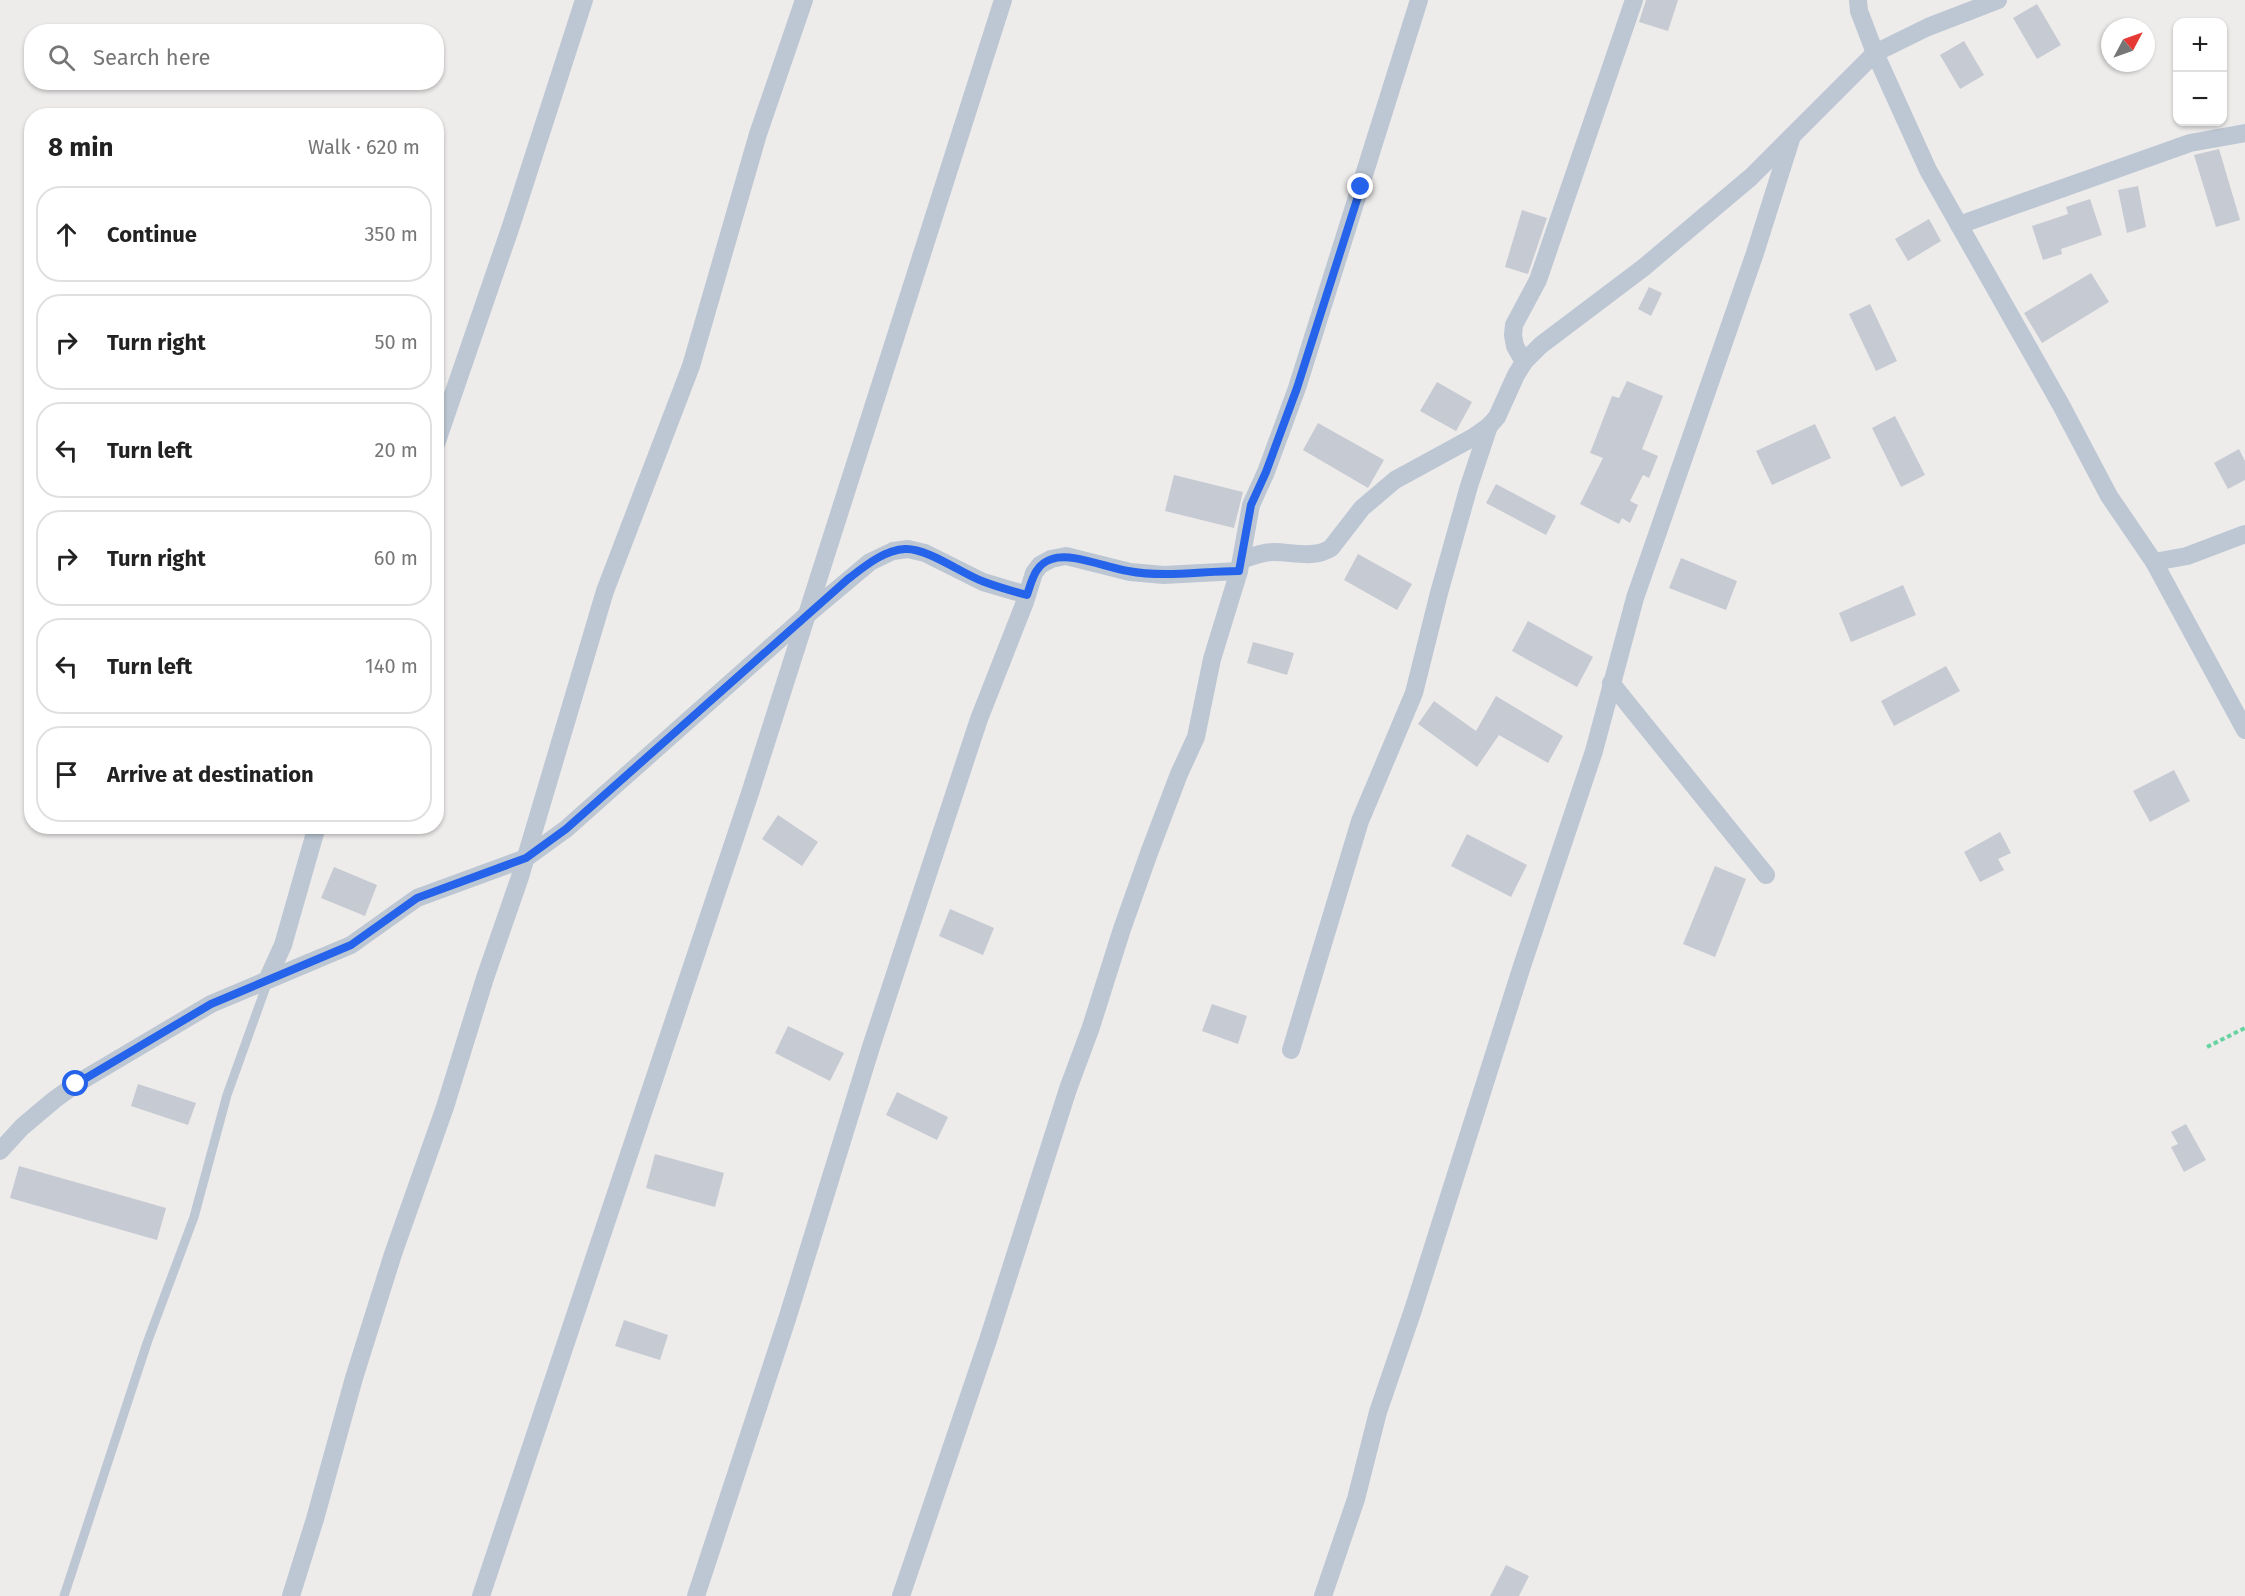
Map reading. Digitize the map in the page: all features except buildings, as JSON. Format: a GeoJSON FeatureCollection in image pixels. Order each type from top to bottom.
{"type":"FeatureCollection","features":[{"type":"Feature","properties":{"kind":"street"},"geometry":{"type":"LineString","coordinates":[[444,421],[511,226],[584,0]]}},
{"type":"Feature","properties":{"kind":"street"},"geometry":{"type":"LineString","coordinates":[[291,1596],[385,1277],[445,1107],[485,978],[526,858],[605,591],[691,366],[758,134],[804,0]]}},
{"type":"Feature","properties":{"kind":"street"},"geometry":{"type":"LineString","coordinates":[[482,1596],[567,1346],[808,614],[1003,0]]}},
{"type":"Feature","properties":{"kind":"street"},"geometry":{"type":"LineString","coordinates":[[901,1596],[992,1329],[1068,1089],[1091,1027],[1122,929],[1164,813],[1196,737],[1212,659],[1240,565],[1251,505],[1266,472],[1297,388],[1419,0]]}},
{"type":"Feature","properties":{"kind":"street"},"geometry":{"type":"LineString","coordinates":[[1524,362],[1515,346],[1514,325],[1538,280],[1634,0]]}},
{"type":"Feature","properties":{"kind":"street"},"geometry":{"type":"LineString","coordinates":[[1858,0],[1859,11],[1875,53],[1928,170],[2061,405],[2109,496],[2154,562],[2245,730]]}},
{"type":"Feature","properties":{"kind":"street"},"geometry":{"type":"LineString","coordinates":[[696,1596],[788,1316],[871,1047],[979,719],[1034,573],[1040,565],[1051,559],[1066,556],[1130,572],[1164,575],[1240,565],[1272,552],[1306,554],[1325,552],[1331,548],[1362,508],[1395,480],[1472,438],[1489,426],[1497,417],[1524,362],[1540,345],[1643,268],[1751,177],[1875,53],[1928,27],[1998,0]]}},
{"type":"Feature","properties":{"kind":"street"},"geometry":{"type":"LineString","coordinates":[[1959,225],[2190,143],[2245,133]]}},
{"type":"Feature","properties":{"kind":"street"},"geometry":{"type":"LineString","coordinates":[[1323,1596],[1356,1499],[1378,1412],[1417,1299],[1522,966],[1594,751],[1635,598],[1755,253],[1792,136]]}},
{"type":"Feature","properties":{"kind":"street"},"geometry":{"type":"LineString","coordinates":[[1291,1050],[1360,821],[1414,693],[1438,593],[1489,426]]}},
{"type":"Feature","properties":{"kind":"street"},"geometry":{"type":"LineString","coordinates":[[2154,562],[2187,556],[2245,534]]}},
{"type":"Feature","properties":{"kind":"street"},"geometry":{"type":"LineString","coordinates":[[0,1150],[22,1127],[76,1084],[211,1004],[268,978],[351,945],[417,898],[526,858],[566,829],[808,614],[870,562],[893,551],[908,549],[925,553],[983,582],[1027,595]]}},
{"type":"Feature","properties":{"kind":"street"},"geometry":{"type":"LineString","coordinates":[[1611,683],[1766,875]]}},
{"type":"Feature","properties":{"kind":"street"},"geometry":{"type":"LineString","coordinates":[[268,978],[283,945],[315,834]]}},
{"type":"Feature","properties":{"kind":"lane"},"geometry":{"type":"LineString","coordinates":[[64,1596],[147,1343],[194,1216],[227,1095],[268,978]]}},
{"type":"Feature","properties":{"kind":"path"},"geometry":{"type":"LineString","coordinates":[[2207,1047],[2245,1028]]}},
{"type":"Feature","properties":{"kind":"route"},"geometry":{"type":"LineString","coordinates":[[76,1084],[211,1004],[268,978],[351,945],[417,898],[526,858],[566,829],[848,579],[870,562],[893,551],[908,549],[925,553],[983,582],[1027,595],[1034,573],[1040,565],[1051,559],[1066,556],[1130,572],[1164,575],[1239,571],[1251,505],[1266,472],[1297,388],[1361,187]]}}]}
